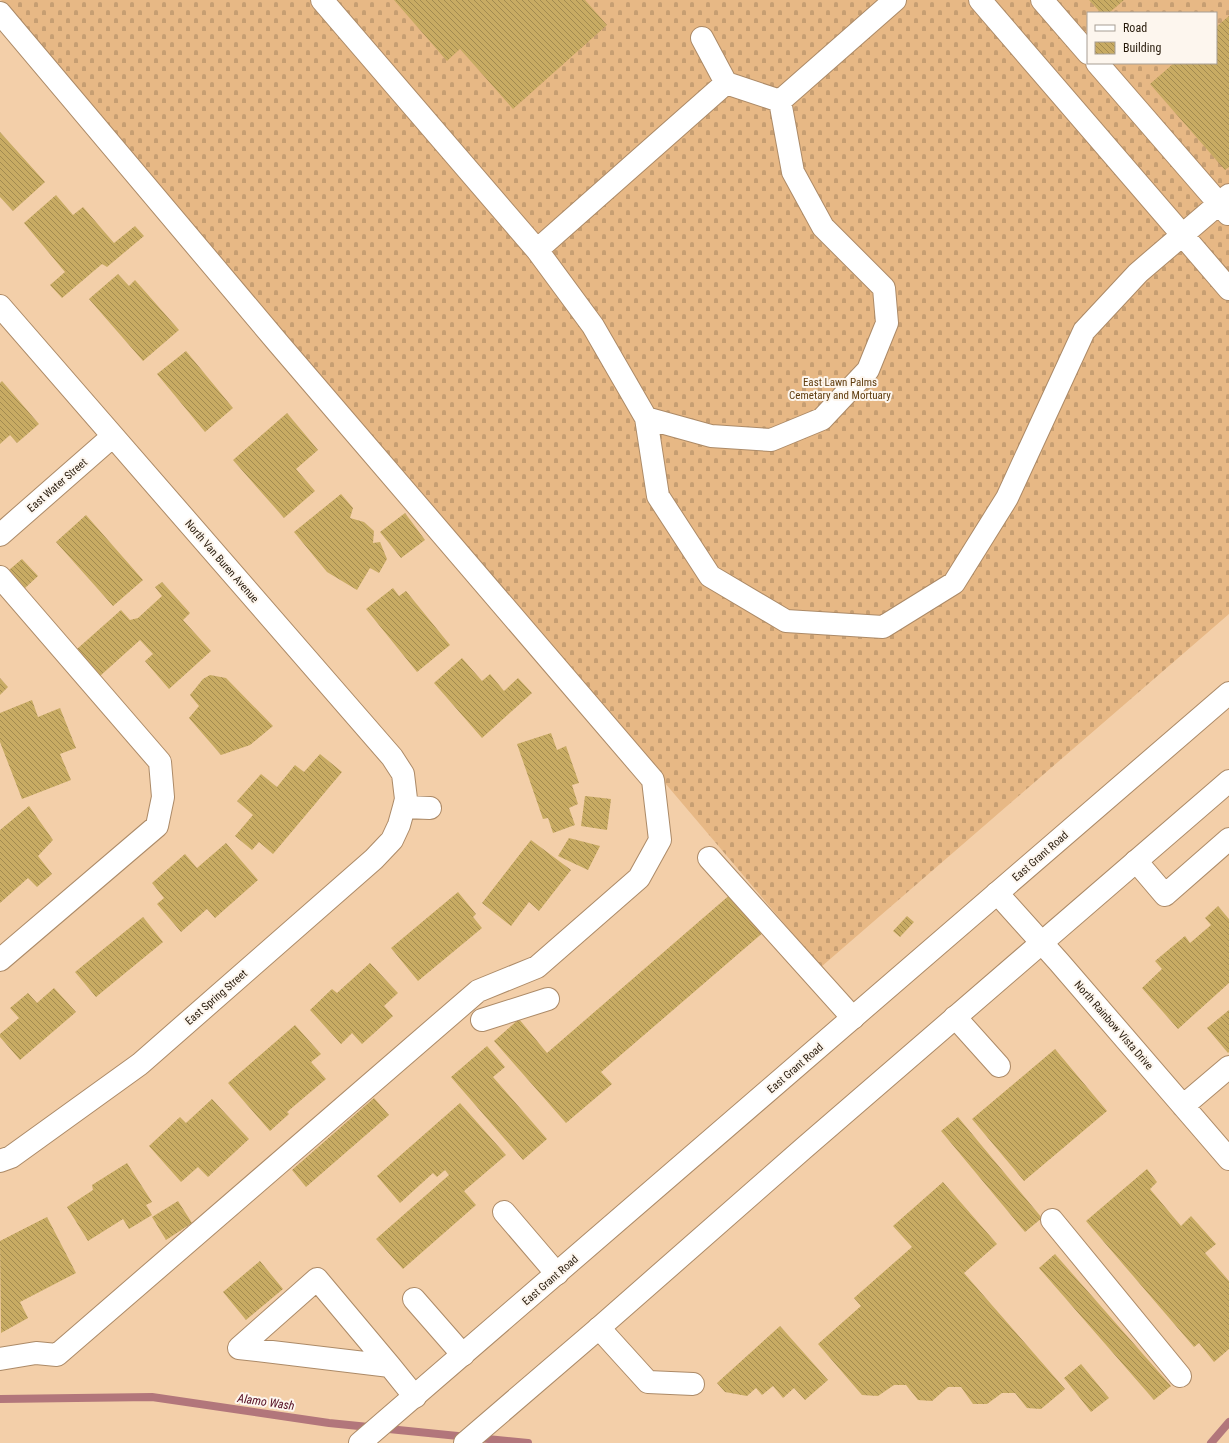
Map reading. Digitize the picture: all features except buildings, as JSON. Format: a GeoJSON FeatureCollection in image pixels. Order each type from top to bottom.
{"type":"FeatureCollection","features":[{"type":"Feature","properties":{"kind":"main road"},"geometry":{"type":"LineString","coordinates":[[322,0],[537,250],[593,326],[646,418],[658,496],[710,576],[786,621],[883,627],[954,583],[1007,498],[1084,331],[1138,273],[1182,234],[1226,205],[1098,64]]}},
{"type":"Feature","properties":{"kind":"main road"},"geometry":{"type":"LineString","coordinates":[[780,101],[895,0]]}},
{"type":"Feature","properties":{"kind":"main road"},"geometry":{"type":"LineString","coordinates":[[980,0],[1229,289]]}},
{"type":"Feature","properties":{"kind":"main road"},"geometry":{"type":"LineString","coordinates":[[1042,0],[1087,52]]}},
{"type":"Feature","properties":{"kind":"main road"},"geometry":{"type":"LineString","coordinates":[[0,13],[284,350],[653,780],[660,840],[639,878],[537,967],[478,991],[57,1355],[36,1353],[0,1359]]}},
{"type":"Feature","properties":{"kind":"main road"},"geometry":{"type":"LineString","coordinates":[[702,38],[726,83],[780,101]]}},
{"type":"Feature","properties":{"kind":"main road"},"geometry":{"type":"LineString","coordinates":[[537,250],[726,83]]}},
{"type":"Feature","properties":{"kind":"main road"},"geometry":{"type":"LineString","coordinates":[[646,418],[711,436],[771,440],[822,419],[868,370],[887,323],[884,288],[823,227],[793,172],[780,101]]}},
{"type":"Feature","properties":{"kind":"main road","name":"North Van Buren Avenue"},"geometry":{"type":"LineString","coordinates":[[3,316],[113,436],[392,757],[403,774],[406,799],[404,807]]}},
{"type":"Feature","properties":{"kind":"main road","name":"East Water Street"},"geometry":{"type":"LineString","coordinates":[[0,535],[113,436]]}},
{"type":"Feature","properties":{"kind":"main road"},"geometry":{"type":"LineString","coordinates":[[0,577],[160,762],[163,797],[157,826],[0,960]]}},
{"type":"Feature","properties":{"kind":"main road","name":"East Grant Road"},"geometry":{"type":"LineString","coordinates":[[363,1440],[1229,693]]}},
{"type":"Feature","properties":{"kind":"main road"},"geometry":{"type":"LineString","coordinates":[[465,1443],[1041,942],[1229,781]]}},
{"type":"Feature","properties":{"kind":"main road"},"geometry":{"type":"LineString","coordinates":[[404,807],[430,808]]}},
{"type":"Feature","properties":{"kind":"main road","name":"East Spring Street"},"geometry":{"type":"LineString","coordinates":[[0,1161],[12,1157],[140,1064],[374,859],[392,840],[399,825],[404,807]]}},
{"type":"Feature","properties":{"kind":"main road"},"geometry":{"type":"LineString","coordinates":[[1136,861],[1165,895],[1229,839]]}},
{"type":"Feature","properties":{"kind":"main road"},"geometry":{"type":"LineString","coordinates":[[709,858],[853,1018]]}},
{"type":"Feature","properties":{"kind":"main road","name":"North Rainbow Vista Drive"},"geometry":{"type":"LineString","coordinates":[[997,893],[1229,1159]]}},
{"type":"Feature","properties":{"kind":"main road"},"geometry":{"type":"LineString","coordinates":[[482,1020],[548,999]]}},
{"type":"Feature","properties":{"kind":"main road"},"geometry":{"type":"LineString","coordinates":[[955,1017],[998,1066]]}},
{"type":"Feature","properties":{"kind":"main road"},"geometry":{"type":"LineString","coordinates":[[1183,1106],[1229,1067]]}},
{"type":"Feature","properties":{"kind":"main road"},"geometry":{"type":"LineString","coordinates":[[504,1212],[557,1274]]}},
{"type":"Feature","properties":{"kind":"main road"},"geometry":{"type":"LineString","coordinates":[[1052,1220],[1180,1376]]}},
{"type":"Feature","properties":{"kind":"main road"},"geometry":{"type":"LineString","coordinates":[[390,1366],[239,1348],[317,1279],[390,1366],[415,1396]]}},
{"type":"Feature","properties":{"kind":"main road"},"geometry":{"type":"LineString","coordinates":[[414,1298],[463,1355]]}},
{"type":"Feature","properties":{"kind":"main road"},"geometry":{"type":"LineString","coordinates":[[599,1328],[648,1382],[693,1384]]}},
{"type":"Feature","properties":{"kind":"green space","name":"East Lawn Palms Cemetary and Mortuary"},"geometry":{"type":"Polygon","coordinates":[[[1,0],[1229,0],[1229,614],[821,967],[1,0]]]}},
{"type":"Feature","properties":{"kind":"waterway","name":"Alamo Wash"},"geometry":{"type":"LineString","coordinates":[[0,1399],[152,1397],[329,1423],[528,1443]]}},
{"type":"Feature","properties":{"kind":"waterway"},"geometry":{"type":"LineString","coordinates":[[1211,1443],[1229,1422]]}}]}
